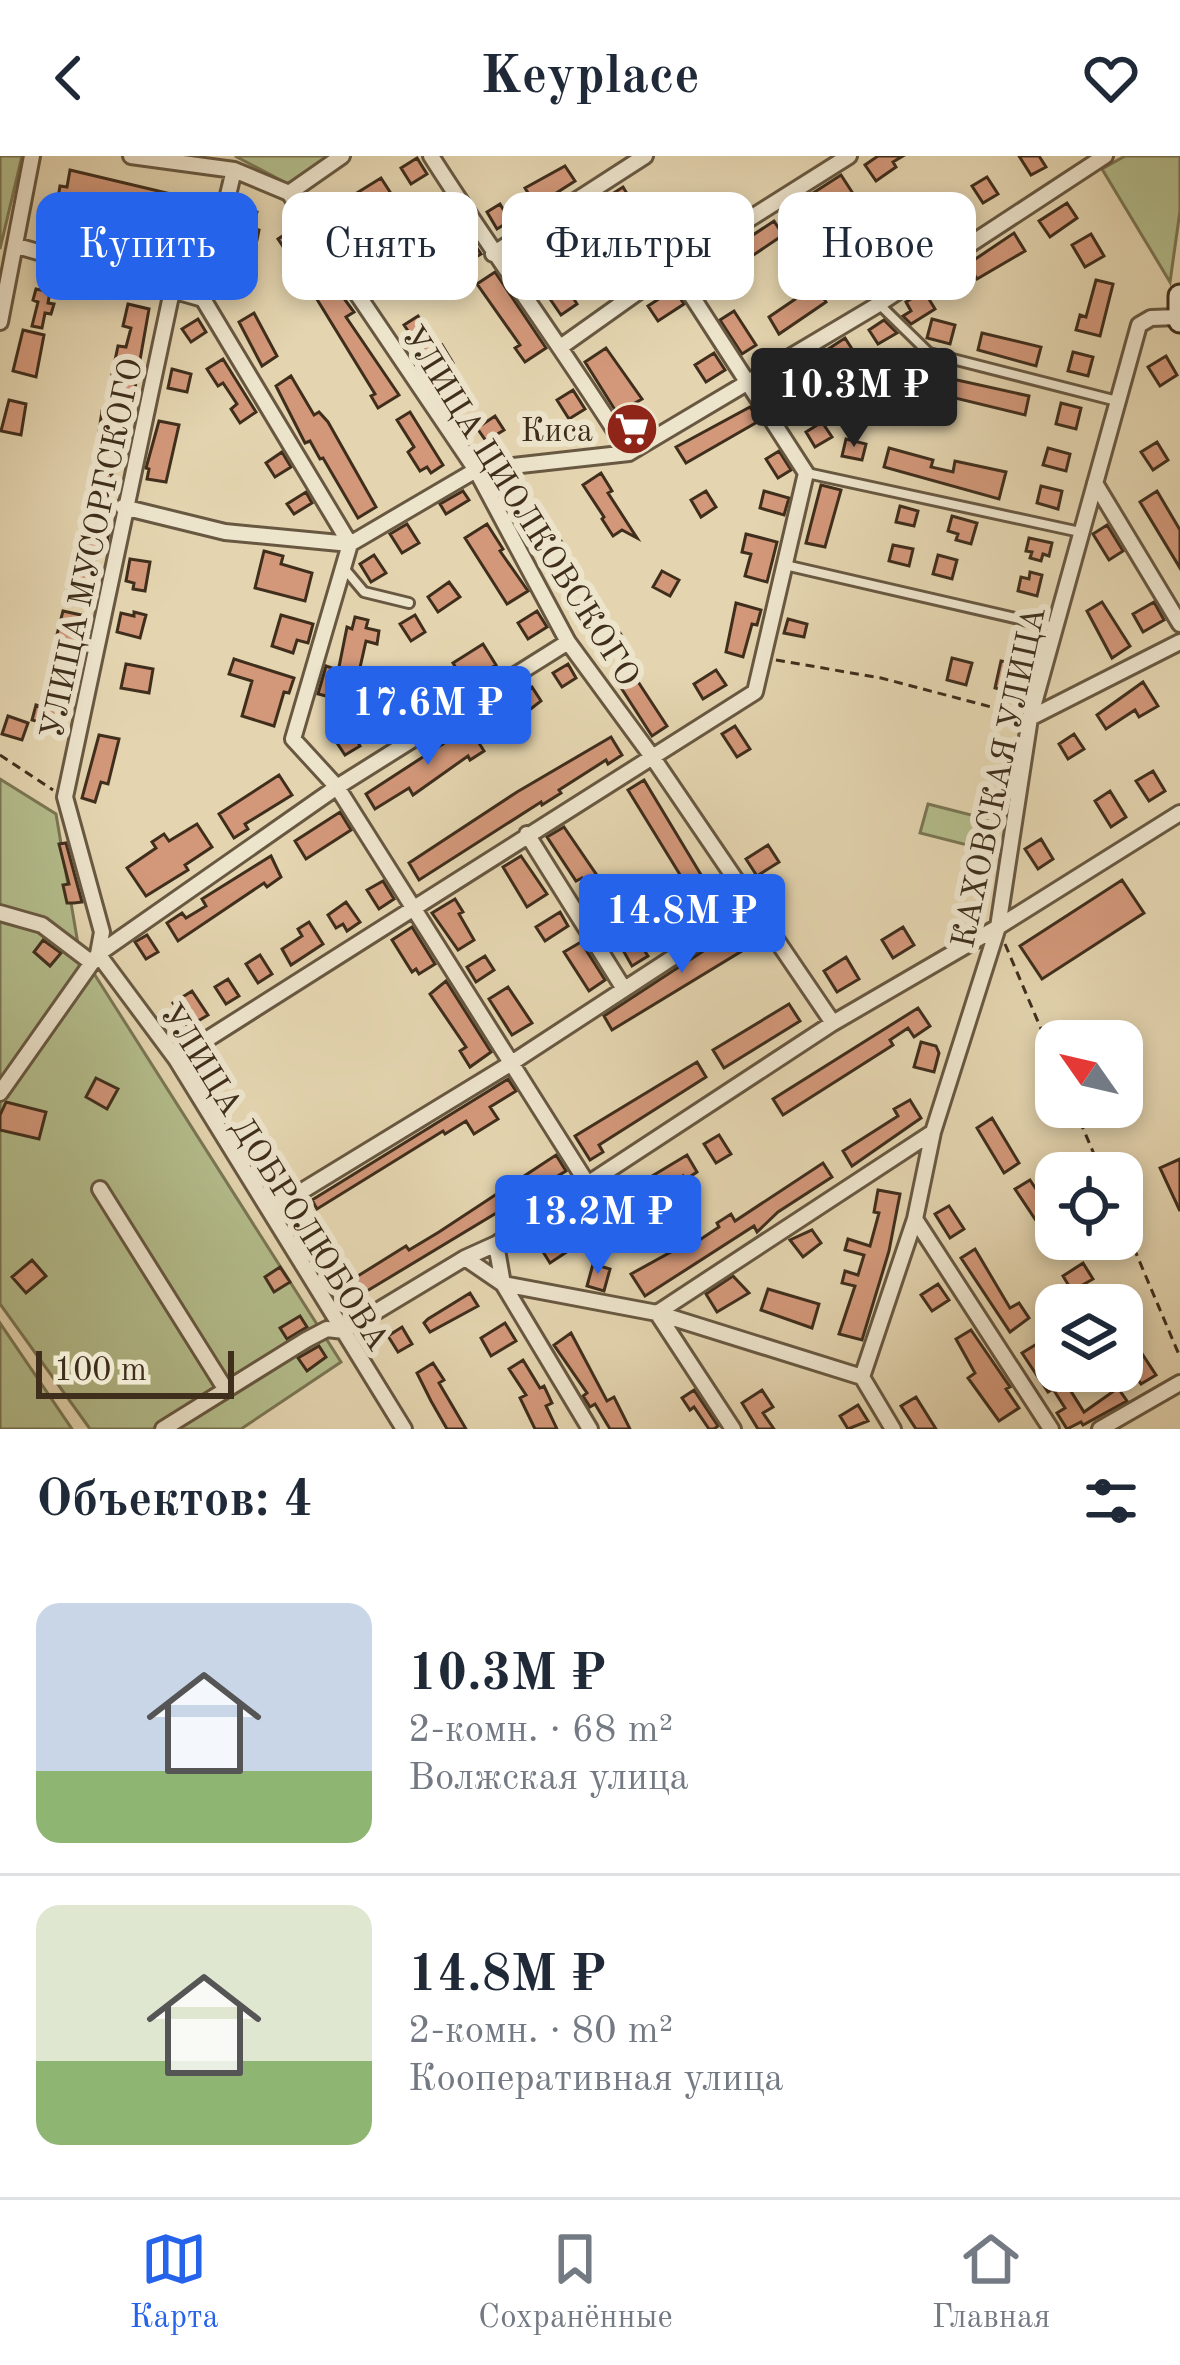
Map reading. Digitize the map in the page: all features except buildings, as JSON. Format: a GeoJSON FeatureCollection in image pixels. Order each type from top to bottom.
{"type":"FeatureCollection","features":[{"type":"Feature","properties":{"kind":"street"},"geometry":{"type":"LineString","coordinates":[[0,322],[32,156]]}},
{"type":"Feature","properties":{"kind":"street"},"geometry":{"type":"LineString","coordinates":[[130,156],[227,165],[287,192]]}},
{"type":"Feature","properties":{"kind":"street"},"geometry":{"type":"LineString","coordinates":[[290,192],[342,156]]}},
{"type":"Feature","properties":{"kind":"street"},"geometry":{"type":"LineString","coordinates":[[431,156],[494,254],[562,346],[629,453]]}},
{"type":"Feature","properties":{"kind":"street"},"geometry":{"type":"LineString","coordinates":[[494,254],[645,156]]}},
{"type":"Feature","properties":{"kind":"street"},"geometry":{"type":"LineString","coordinates":[[754,216],[850,156]]}},
{"type":"Feature","properties":{"kind":"street"},"geometry":{"type":"LineString","coordinates":[[123,507],[225,532],[350,544],[476,470],[629,453],[879,304],[1082,161],[1105,156]]}},
{"type":"Feature","properties":{"kind":"street"},"geometry":{"type":"LineString","coordinates":[[17,246],[36,252]]}},
{"type":"Feature","properties":{"kind":"street","name":"УЛИЦА МУСОРГСКОГО"},"geometry":{"type":"LineString","coordinates":[[94,958],[103,932],[65,797],[170,300]]}},
{"type":"Feature","properties":{"kind":"street"},"geometry":{"type":"LineString","coordinates":[[204,300],[350,544]]}},
{"type":"Feature","properties":{"kind":"street","name":"УЛИЦА ЦИОЛКОВСКОГО"},"geometry":{"type":"LineString","coordinates":[[361,300],[476,470],[568,642],[833,1023]]}},
{"type":"Feature","properties":{"kind":"street"},"geometry":{"type":"LineString","coordinates":[[562,346],[627,300]]}},
{"type":"Feature","properties":{"kind":"street"},"geometry":{"type":"LineString","coordinates":[[176,1059],[754,692],[806,473],[694,300]]}},
{"type":"Feature","properties":{"kind":"street","name":"КАХОВСКАЯ УЛИЦА"},"geometry":{"type":"LineString","coordinates":[[862,1377],[915,1219],[933,1132],[998,927],[1030,718],[1139,325],[1179,311]]}},
{"type":"Feature","properties":{"kind":"street"},"geometry":{"type":"LineString","coordinates":[[1095,483],[1180,623]]}},
{"type":"Feature","properties":{"kind":"street"},"geometry":{"type":"LineString","coordinates":[[350,544],[293,739],[337,787],[587,1184]]}},
{"type":"Feature","properties":{"kind":"street"},"geometry":{"type":"LineString","coordinates":[[0,1093],[94,958],[337,787],[568,642]]}},
{"type":"Feature","properties":{"kind":"street"},"geometry":{"type":"LineString","coordinates":[[1030,718],[1180,642]]}},
{"type":"Feature","properties":{"kind":"street"},"geometry":{"type":"LineString","coordinates":[[163,1429],[327,1329],[344,1331],[496,1244],[833,1023],[1180,813]]}},
{"type":"Feature","properties":{"kind":"street"},"geometry":{"type":"LineString","coordinates":[[527,834],[624,989]]}},
{"type":"Feature","properties":{"kind":"street"},"geometry":{"type":"LineString","coordinates":[[271,1210],[509,1064],[752,905]]}},
{"type":"Feature","properties":{"kind":"street","name":"УЛИЦА ДОБРОЛЮБОВА"},"geometry":{"type":"LineString","coordinates":[[0,913],[42,925],[94,958],[176,1059],[404,1429]]}},
{"type":"Feature","properties":{"kind":"street"},"geometry":{"type":"LineString","coordinates":[[657,1313],[933,1132]]}},
{"type":"Feature","properties":{"kind":"street"},"geometry":{"type":"LineString","coordinates":[[100,1189],[226,1390]]}},
{"type":"Feature","properties":{"kind":"street"},"geometry":{"type":"LineString","coordinates":[[915,1219],[1051,1429]]}},
{"type":"Feature","properties":{"kind":"street"},"geometry":{"type":"LineString","coordinates":[[496,1244],[503,1284],[590,1429]]}},
{"type":"Feature","properties":{"kind":"street"},"geometry":{"type":"LineString","coordinates":[[465,1258],[503,1284],[657,1313],[862,1377],[893,1429]]}},
{"type":"Feature","properties":{"kind":"street"},"geometry":{"type":"LineString","coordinates":[[657,1313],[733,1429]]}},
{"type":"Feature","properties":{"kind":"street"},"geometry":{"type":"LineString","coordinates":[[1100,1429],[1180,1383]]}},
{"type":"Feature","properties":{"kind":"lane"},"geometry":{"type":"LineString","coordinates":[[879,304],[929,352],[1117,401]]}},
{"type":"Feature","properties":{"kind":"lane"},"geometry":{"type":"LineString","coordinates":[[806,473],[1081,532]]}},
{"type":"Feature","properties":{"kind":"lane"},"geometry":{"type":"LineString","coordinates":[[783,565],[1054,627]]}},
{"type":"Feature","properties":{"kind":"lane"},"geometry":{"type":"LineString","coordinates":[[342,566],[364,592],[409,603]]}},
{"type":"Feature","properties":{"kind":"path"},"geometry":{"type":"LineString","coordinates":[[762,658],[881,678],[1030,718]]}},
{"type":"Feature","properties":{"kind":"path"},"geometry":{"type":"LineString","coordinates":[[0,754],[65,797]]}},
{"type":"Feature","properties":{"kind":"path"},"geometry":{"type":"LineString","coordinates":[[998,927],[1037,1020]]}},
{"type":"Feature","properties":{"kind":"path"},"geometry":{"type":"LineString","coordinates":[[1139,1260],[1180,1357]]}},
{"type":"Feature","properties":{"kind":"green space"},"geometry":{"type":"Polygon","coordinates":[[[0,156],[22,156],[0,249],[0,156]]]}},
{"type":"Feature","properties":{"kind":"green space"},"geometry":{"type":"Polygon","coordinates":[[[235,156],[329,156],[288,184],[235,156]]]}},
{"type":"Feature","properties":{"kind":"green space"},"geometry":{"type":"Polygon","coordinates":[[[1125,156],[1180,156],[1180,211],[1170,282],[1102,169],[1125,156]]]}},
{"type":"Feature","properties":{"kind":"green space"},"geometry":{"type":"Polygon","coordinates":[[[0,779],[56,814],[79,950],[341,1362],[241,1429],[90,1429],[0,1304],[0,779]]]}},
{"type":"Feature","properties":{"kind":"green space"},"geometry":{"type":"Polygon","coordinates":[[[928,804],[987,819],[979,848],[920,833],[928,804]]]}},
{"type":"Feature","properties":{"kind":"green space"},"geometry":{"type":"Polygon","coordinates":[[[0,1323],[72,1429],[0,1429],[0,1323]]]}},
{"type":"Feature","properties":{"kind":"place","name":"Киса"},"geometry":{"type":"Point","coordinates":[632,429]}}]}
